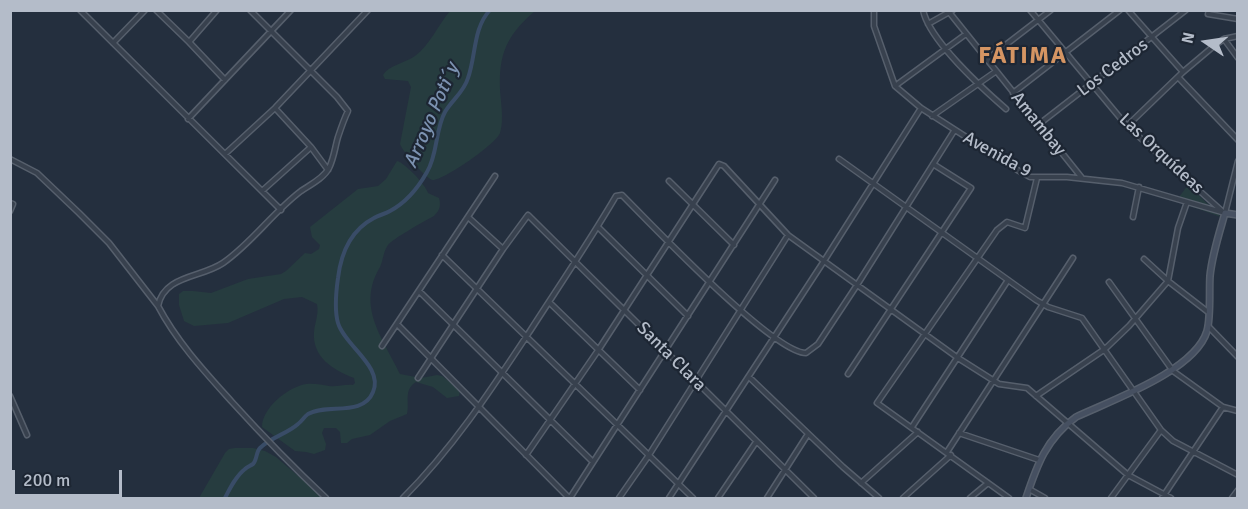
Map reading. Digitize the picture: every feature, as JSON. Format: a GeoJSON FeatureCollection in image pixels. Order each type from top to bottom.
{"type":"FeatureCollection","features":[{"type":"Feature","properties":{"kind":"main road"},"geometry":{"type":"LineString","coordinates":[[1026,498],[1039,460],[1067,424],[1076,417],[1173,371],[1195,351],[1208,326],[1212,263],[1225,213],[1238,215]]}},
{"type":"Feature","properties":{"kind":"street"},"geometry":{"type":"LineString","coordinates":[[80,10],[281,210]]}},
{"type":"Feature","properties":{"kind":"street"},"geometry":{"type":"LineString","coordinates":[[113,43],[145,10]]}},
{"type":"Feature","properties":{"kind":"street"},"geometry":{"type":"LineString","coordinates":[[156,10],[225,80]]}},
{"type":"Feature","properties":{"kind":"street"},"geometry":{"type":"LineString","coordinates":[[189,42],[217,10]]}},
{"type":"Feature","properties":{"kind":"street"},"geometry":{"type":"LineString","coordinates":[[158,306],[163,292],[170,284],[201,275],[222,264],[287,202],[328,170],[348,111],[250,10]]}},
{"type":"Feature","properties":{"kind":"street"},"geometry":{"type":"LineString","coordinates":[[188,119],[291,10]]}},
{"type":"Feature","properties":{"kind":"street"},"geometry":{"type":"LineString","coordinates":[[225,154],[275,108],[369,10]]}},
{"type":"Feature","properties":{"kind":"street"},"geometry":{"type":"LineString","coordinates":[[874,10],[874,26],[895,86],[966,34]]}},
{"type":"Feature","properties":{"kind":"street"},"geometry":{"type":"LineString","coordinates":[[923,10],[928,24],[946,49],[977,84],[1006,109]]}},
{"type":"Feature","properties":{"kind":"street","name":"Las Orquídeas"},"geometry":{"type":"LineString","coordinates":[[1030,10],[1127,126],[1225,213]]}},
{"type":"Feature","properties":{"kind":"street"},"geometry":{"type":"LineString","coordinates":[[986,60],[1051,10]]}},
{"type":"Feature","properties":{"kind":"street"},"geometry":{"type":"LineString","coordinates":[[1013,93],[1120,10]]}},
{"type":"Feature","properties":{"kind":"street"},"geometry":{"type":"LineString","coordinates":[[1128,10],[1183,72]]}},
{"type":"Feature","properties":{"kind":"street","name":"Los Cedros"},"geometry":{"type":"LineString","coordinates":[[1038,125],[1186,10]]}},
{"type":"Feature","properties":{"kind":"street"},"geometry":{"type":"LineString","coordinates":[[1209,10],[1208,14],[1238,19]]}},
{"type":"Feature","properties":{"kind":"street"},"geometry":{"type":"LineString","coordinates":[[928,24],[951,11]]}},
{"type":"Feature","properties":{"kind":"street","name":"Amambay"},"geometry":{"type":"LineString","coordinates":[[951,11],[986,60],[1083,179]]}},
{"type":"Feature","properties":{"kind":"street"},"geometry":{"type":"LineString","coordinates":[[1127,126],[1183,72],[1224,39],[1238,36]]}},
{"type":"Feature","properties":{"kind":"street"},"geometry":{"type":"LineString","coordinates":[[1224,39],[1238,58]]}},
{"type":"Feature","properties":{"kind":"street"},"geometry":{"type":"LineString","coordinates":[[932,116],[996,71]]}},
{"type":"Feature","properties":{"kind":"street"},"geometry":{"type":"LineString","coordinates":[[1178,77],[1238,140]]}},
{"type":"Feature","properties":{"kind":"street","name":"Avenida 9"},"geometry":{"type":"LineString","coordinates":[[895,86],[932,116],[1030,177],[1066,177],[1122,183],[1225,213]]}},
{"type":"Feature","properties":{"kind":"street"},"geometry":{"type":"LineString","coordinates":[[275,108],[311,147],[328,170]]}},
{"type":"Feature","properties":{"kind":"street"},"geometry":{"type":"LineString","coordinates":[[669,498],[921,108]]}},
{"type":"Feature","properties":{"kind":"street"},"geometry":{"type":"LineString","coordinates":[[403,498],[442,457],[479,407],[616,196],[620,195],[741,311],[774,336],[803,353],[811,351],[818,344],[954,130]]}},
{"type":"Feature","properties":{"kind":"street"},"geometry":{"type":"LineString","coordinates":[[262,191],[311,147]]}},
{"type":"Feature","properties":{"kind":"street"},"geometry":{"type":"LineString","coordinates":[[10,159],[36,173],[109,243],[158,306],[199,365],[263,436],[326,498]]}},
{"type":"Feature","properties":{"kind":"street"},"geometry":{"type":"LineString","coordinates":[[839,159],[1043,304],[1082,318],[1161,430],[1173,441],[1238,475]]}},
{"type":"Feature","properties":{"kind":"street"},"geometry":{"type":"LineString","coordinates":[[1225,213],[1238,161]]}},
{"type":"Feature","properties":{"kind":"street"},"geometry":{"type":"LineString","coordinates":[[526,455],[599,349],[719,164],[724,166],[788,236],[994,382],[1023,387],[1128,475],[1164,497],[1171,498]]}},
{"type":"Feature","properties":{"kind":"street"},"geometry":{"type":"LineString","coordinates":[[848,374],[971,188],[933,164]]}},
{"type":"Feature","properties":{"kind":"street"},"geometry":{"type":"LineString","coordinates":[[382,346],[495,176]]}},
{"type":"Feature","properties":{"kind":"street"},"geometry":{"type":"LineString","coordinates":[[1009,498],[919,431],[877,403],[996,230],[1007,222],[1025,228],[1037,178]]}},
{"type":"Feature","properties":{"kind":"street"},"geometry":{"type":"LineString","coordinates":[[397,324],[570,498],[775,180]]}},
{"type":"Feature","properties":{"kind":"street"},"geometry":{"type":"LineString","coordinates":[[669,181],[734,245]]}},
{"type":"Feature","properties":{"kind":"street"},"geometry":{"type":"LineString","coordinates":[[1133,217],[1139,187]]}},
{"type":"Feature","properties":{"kind":"street"},"geometry":{"type":"LineString","coordinates":[[1036,396],[1105,349],[1168,281],[1178,228],[1187,202]]}},
{"type":"Feature","properties":{"kind":"street"},"geometry":{"type":"LineString","coordinates":[[10,203],[13,204],[10,211]]}},
{"type":"Feature","properties":{"kind":"street","name":"Santa Clara"},"geometry":{"type":"LineString","coordinates":[[503,249],[528,215],[784,471],[814,498]]}},
{"type":"Feature","properties":{"kind":"street"},"geometry":{"type":"LineString","coordinates":[[418,378],[503,249],[468,217]]}},
{"type":"Feature","properties":{"kind":"street"},"geometry":{"type":"LineString","coordinates":[[598,227],[688,316]]}},
{"type":"Feature","properties":{"kind":"street"},"geometry":{"type":"LineString","coordinates":[[619,498],[649,455],[788,236]]}},
{"type":"Feature","properties":{"kind":"street"},"geometry":{"type":"LineString","coordinates":[[442,255],[525,338],[693,498]]}},
{"type":"Feature","properties":{"kind":"street"},"geometry":{"type":"LineString","coordinates":[[903,498],[949,454],[959,433],[1073,258]]}},
{"type":"Feature","properties":{"kind":"street"},"geometry":{"type":"LineString","coordinates":[[1144,259],[1208,312]]}},
{"type":"Feature","properties":{"kind":"street"},"geometry":{"type":"LineString","coordinates":[[912,427],[1008,280]]}},
{"type":"Feature","properties":{"kind":"street"},"geometry":{"type":"LineString","coordinates":[[1108,282],[1173,371],[1223,407],[1238,411]]}},
{"type":"Feature","properties":{"kind":"street"},"geometry":{"type":"LineString","coordinates":[[419,291],[593,462]]}},
{"type":"Feature","properties":{"kind":"street"},"geometry":{"type":"LineString","coordinates":[[549,302],[640,390]]}},
{"type":"Feature","properties":{"kind":"street"},"geometry":{"type":"LineString","coordinates":[[1208,326],[1238,357]]}},
{"type":"Feature","properties":{"kind":"street"},"geometry":{"type":"LineString","coordinates":[[749,376],[808,434],[879,498]]}},
{"type":"Feature","properties":{"kind":"street"},"geometry":{"type":"LineString","coordinates":[[10,396],[27,435]]}},
{"type":"Feature","properties":{"kind":"street"},"geometry":{"type":"LineString","coordinates":[[1164,497],[1223,407]]}},
{"type":"Feature","properties":{"kind":"street"},"geometry":{"type":"LineString","coordinates":[[1111,498],[1161,430]]}},
{"type":"Feature","properties":{"kind":"street"},"geometry":{"type":"LineString","coordinates":[[861,483],[919,431]]}},
{"type":"Feature","properties":{"kind":"street"},"geometry":{"type":"LineString","coordinates":[[959,433],[1039,460]]}},
{"type":"Feature","properties":{"kind":"street"},"geometry":{"type":"LineString","coordinates":[[767,498],[808,434]]}},
{"type":"Feature","properties":{"kind":"street"},"geometry":{"type":"LineString","coordinates":[[718,498],[756,441]]}},
{"type":"Feature","properties":{"kind":"street"},"geometry":{"type":"LineString","coordinates":[[970,498],[988,483]]}},
{"type":"Feature","properties":{"kind":"street"},"geometry":{"type":"LineString","coordinates":[[1029,489],[1045,498]]}},
{"type":"Feature","properties":{"kind":"street"},"geometry":{"type":"LineString","coordinates":[[1232,498],[1238,490]]}},
{"type":"Feature","properties":{"kind":"green space"},"geometry":{"type":"Polygon","coordinates":[[[450,11],[535,11],[516,31],[505,51],[500,73],[502,125],[500,133],[469,161],[433,180],[415,165],[400,144],[411,87],[408,81],[385,79],[383,75],[420,51],[430,41],[450,11]]]}},
{"type":"Feature","properties":{"kind":"green space"},"geometry":{"type":"Polygon","coordinates":[[[397,161],[415,175],[428,193],[439,198],[440,206],[434,216],[395,239],[386,248],[373,282],[371,309],[380,335],[400,374],[421,378],[442,376],[460,390],[459,396],[447,398],[433,387],[416,382],[408,392],[407,414],[390,421],[370,435],[352,439],[347,443],[341,443],[340,432],[336,428],[324,428],[322,433],[326,444],[325,450],[314,454],[295,451],[262,427],[266,413],[271,406],[284,394],[306,384],[332,386],[355,383],[354,378],[325,361],[316,349],[314,332],[317,304],[302,297],[284,299],[228,323],[194,326],[184,321],[179,305],[179,294],[183,291],[211,293],[248,279],[281,274],[286,271],[305,253],[311,254],[319,249],[320,245],[312,237],[310,227],[358,189],[378,186],[386,179],[397,161]]]}},
{"type":"Feature","properties":{"kind":"green space"},"geometry":{"type":"Polygon","coordinates":[[[1188,185],[1221,217],[1176,201],[1188,185]]]}},
{"type":"Feature","properties":{"kind":"green space"},"geometry":{"type":"Polygon","coordinates":[[[235,448],[253,448],[276,457],[324,498],[199,498],[225,453],[235,448]]]}},
{"type":"Feature","properties":{"kind":"waterway","name":"Arroyo Poti´y"},"geometry":{"type":"LineString","coordinates":[[225,498],[239,475],[253,464],[264,444],[294,427],[308,414],[325,409],[353,407],[368,400],[373,392],[375,383],[369,365],[342,332],[338,323],[336,295],[339,269],[348,243],[359,229],[402,203],[424,178],[431,165],[442,119],[466,83],[478,34],[490,10]]}},
{"type":"Feature","properties":{"kind":"district","name":"FÁTIMA"},"geometry":{"type":"Point","coordinates":[1023,57]}}]}
